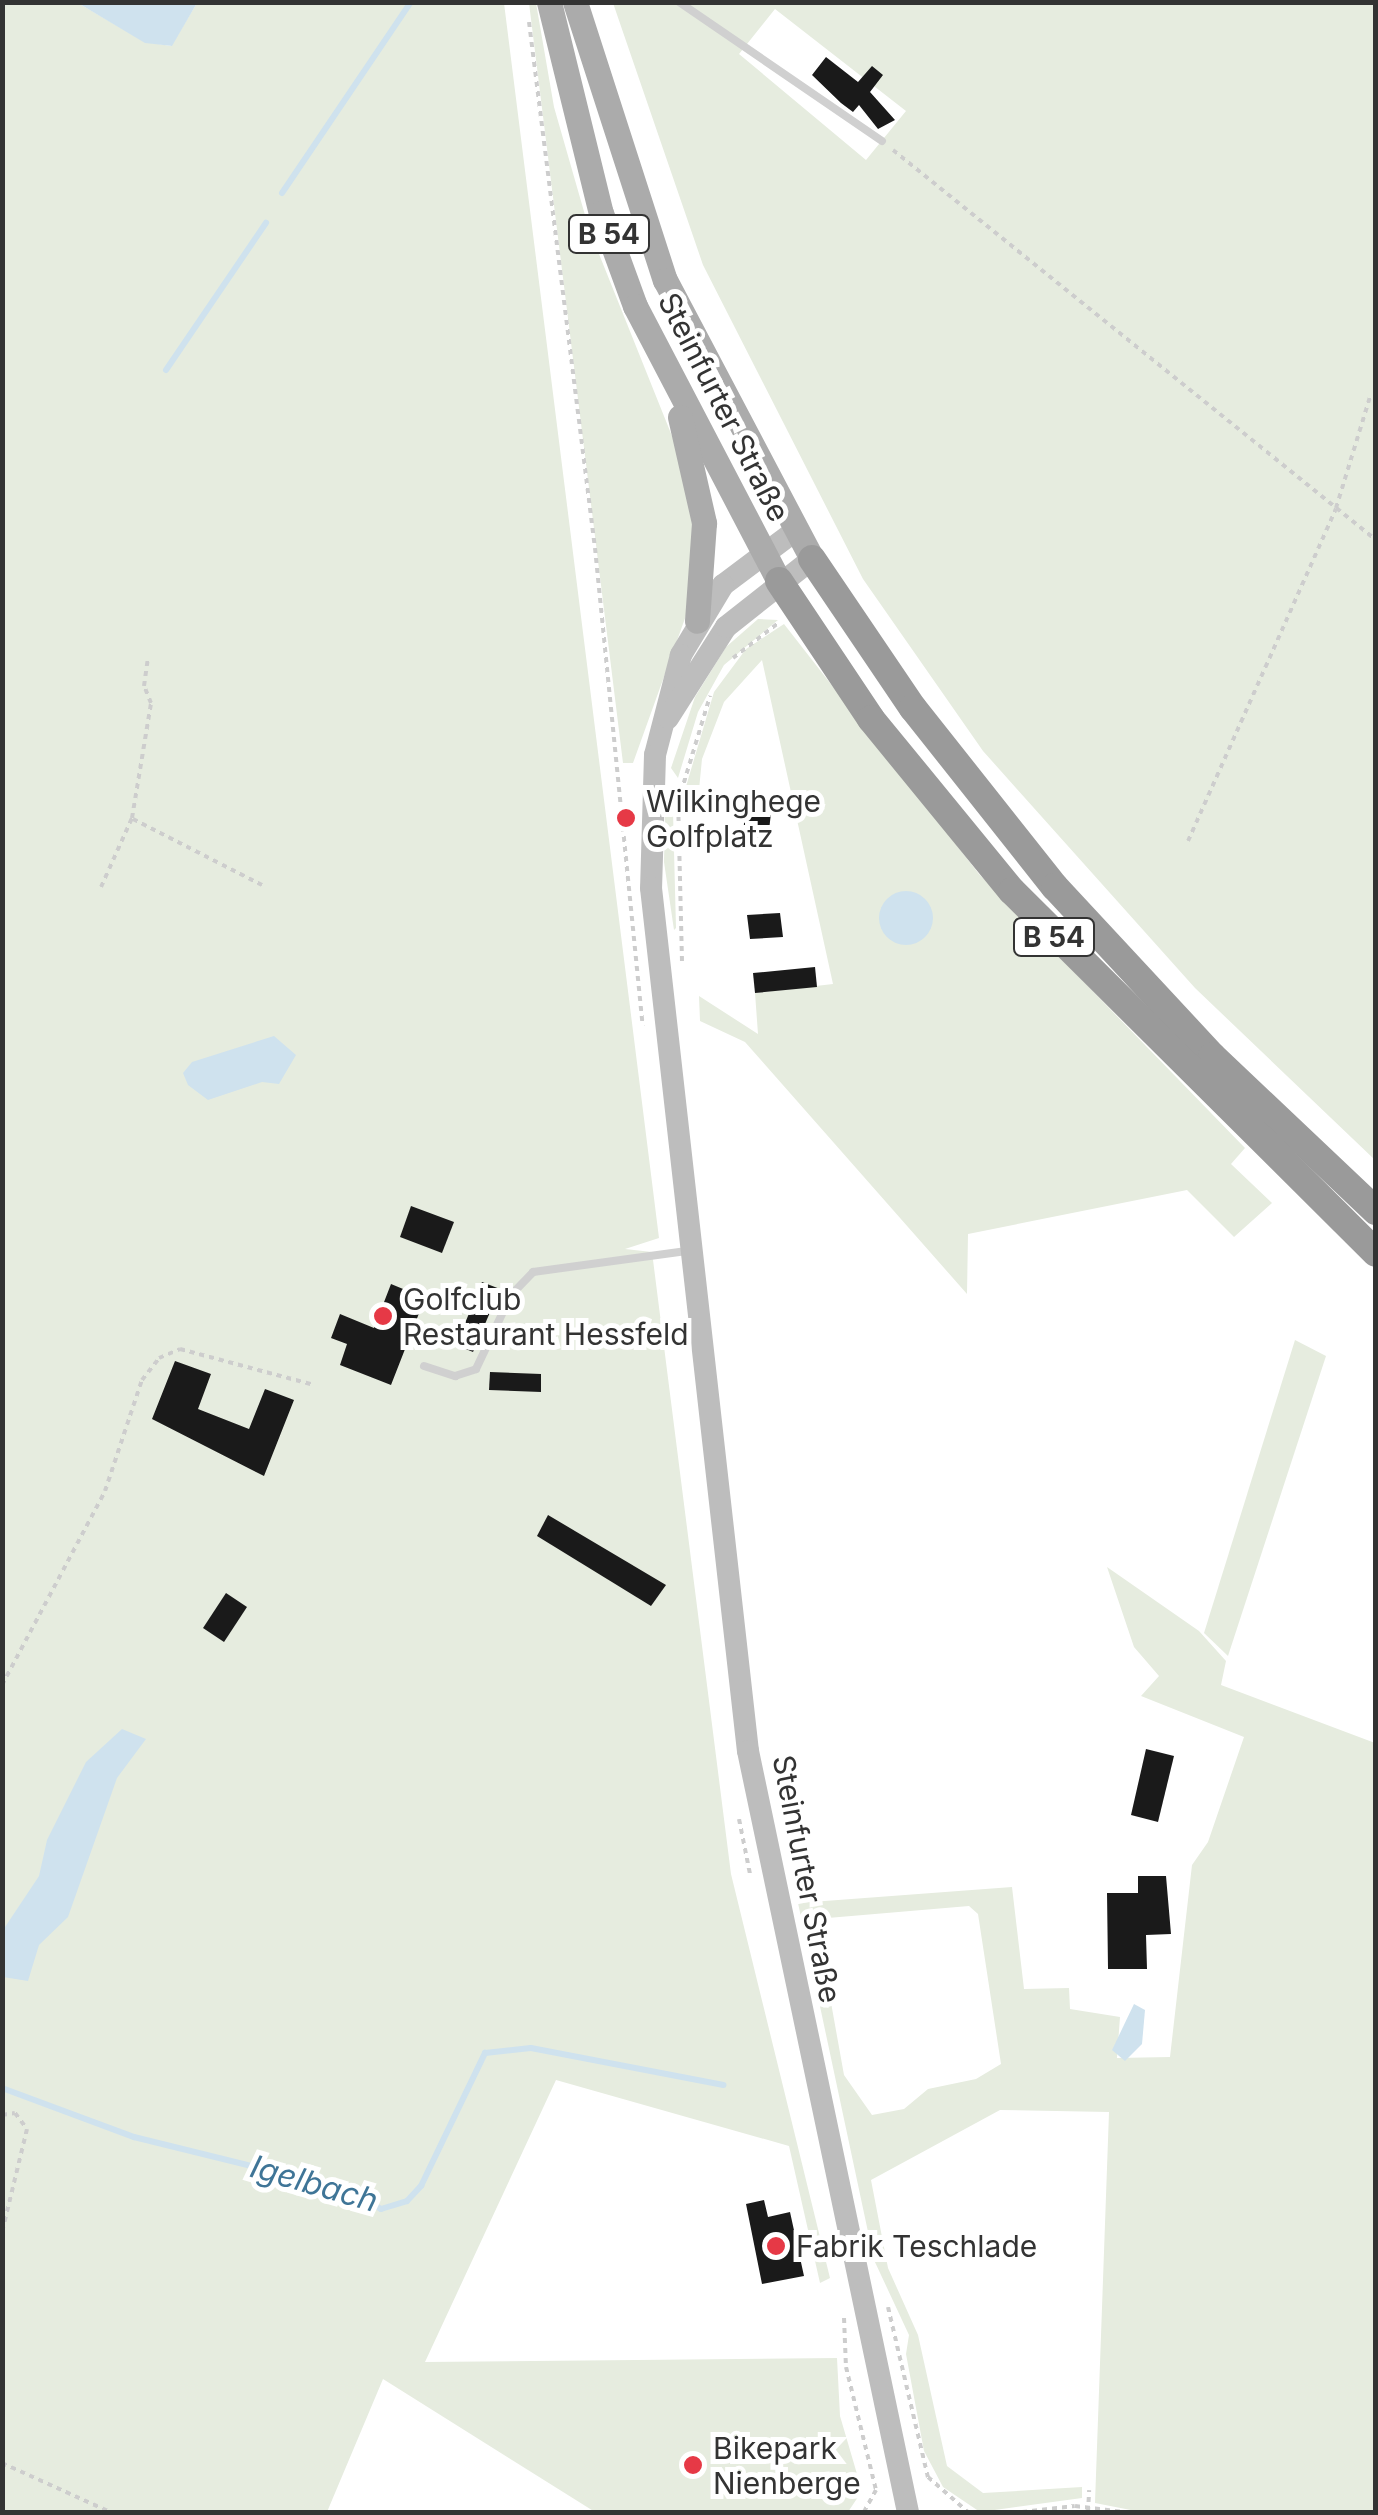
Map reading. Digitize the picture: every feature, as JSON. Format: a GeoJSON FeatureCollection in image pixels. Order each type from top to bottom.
{"type":"FeatureCollection","features":[{"type":"Feature","properties":{"kind":"highway","name":"B 54"},"geometry":{"type":"LineString","coordinates":[[812,559],[931,732],[1055,887],[1212,1056],[1376,1211]]}},
{"type":"Feature","properties":{"kind":"highway","name":"B 54"},"geometry":{"type":"LineString","coordinates":[[779,581],[870,719],[1012,892],[1376,1253]]}},
{"type":"Feature","properties":{"kind":"main road","name":"Steinfurter Straße"},"geometry":{"type":"LineString","coordinates":[[549,2],[601,213],[675,393],[779,581]]}},
{"type":"Feature","properties":{"kind":"main road","name":"Steinfurter Straße"},"geometry":{"type":"LineString","coordinates":[[575,2],[665,280],[812,559],[779,581],[720,635],[661,729]]}},
{"type":"Feature","properties":{"kind":"main road"},"geometry":{"type":"LineString","coordinates":[[675,393],[704,523],[697,621]]}},
{"type":"Feature","properties":{"kind":"main road","name":"Steinfurter Straße"},"geometry":{"type":"LineString","coordinates":[[795,531],[762,553],[697,621],[661,729],[651,888],[759,1817],[908,2512]]}},
{"type":"Feature","properties":{"kind":"lane"},"geometry":{"type":"LineString","coordinates":[[678,2],[882,141]]}},
{"type":"Feature","properties":{"kind":"lane"},"geometry":{"type":"LineString","coordinates":[[424,1366],[456,1376],[476,1369],[511,1295],[533,1272],[691,1251]]}},
{"type":"Feature","properties":{"kind":"path"},"geometry":{"type":"LineString","coordinates":[[882,141],[1376,540]]}},
{"type":"Feature","properties":{"kind":"path"},"geometry":{"type":"LineString","coordinates":[[1188,842],[1336,508],[1370,397]]}},
{"type":"Feature","properties":{"kind":"path"},"geometry":{"type":"LineString","coordinates":[[730,662],[798,612]]}},
{"type":"Feature","properties":{"kind":"path"},"geometry":{"type":"LineString","coordinates":[[101,887],[132,818],[152,703],[143,668],[148,659]]}},
{"type":"Feature","properties":{"kind":"path"},"geometry":{"type":"LineString","coordinates":[[683,966],[678,802],[715,687]]}},
{"type":"Feature","properties":{"kind":"path"},"geometry":{"type":"LineString","coordinates":[[132,818],[262,885]]}},
{"type":"Feature","properties":{"kind":"path"},"geometry":{"type":"LineString","coordinates":[[2,1686],[105,1491],[142,1380],[160,1358],[180,1349],[314,1385]]}},
{"type":"Feature","properties":{"kind":"path"},"geometry":{"type":"LineString","coordinates":[[2,2115],[15,2113],[27,2130],[2,2232]]}},
{"type":"Feature","properties":{"kind":"path"},"geometry":{"type":"LineString","coordinates":[[883,2294],[928,2478],[968,2512]]}},
{"type":"Feature","properties":{"kind":"path"},"geometry":{"type":"LineString","coordinates":[[2,2463],[110,2512]]}},
{"type":"Feature","properties":{"kind":"path"},"geometry":{"type":"LineString","coordinates":[[864,2512],[876,2490]]}},
{"type":"Feature","properties":{"kind":"path"},"geometry":{"type":"LineString","coordinates":[[1088,2510],[1089,2490]]}},
{"type":"Feature","properties":{"kind":"path"},"geometry":{"type":"LineString","coordinates":[[1022,2512],[1124,2512]]}},
{"type":"Feature","properties":{"kind":"shaded area"},"geometry":{"type":"Polygon","coordinates":[[[3,3],[78,3],[145,42],[171,46],[197,3],[504,3],[659,1238],[625,1249],[652,1252],[731,1874],[830,2278],[820,2283],[789,2146],[556,2080],[425,2362],[837,2358],[840,2416],[862,2491],[848,2512],[595,2512],[383,2379],[327,2512],[3,2512],[3,3]]]}},
{"type":"Feature","properties":{"kind":"shaded area"},"geometry":{"type":"Polygon","coordinates":[[[529,3],[536,3],[554,107],[589,229],[680,456],[696,522],[688,610],[633,763],[623,763],[529,3]]]}},
{"type":"Feature","properties":{"kind":"shaded area"},"geometry":{"type":"Polygon","coordinates":[[[613,3],[1375,3],[1375,1160],[1195,988],[983,751],[863,579],[703,265],[613,3]],[[775,9],[739,54],[866,160],[906,111],[775,9]]]}},
{"type":"Feature","properties":{"kind":"shaded area"},"geometry":{"type":"Polygon","coordinates":[[[758,619],[778,620],[724,665],[698,712],[678,778],[671,768],[695,697],[726,647],[758,619]]]}},
{"type":"Feature","properties":{"kind":"shaded area"},"geometry":{"type":"Polygon","coordinates":[[[784,624],[979,874],[1245,1148],[1231,1164],[1272,1203],[1234,1237],[1187,1190],[968,1234],[967,1294],[745,1042],[700,1021],[699,996],[758,1034],[755,993],[833,984],[762,660],[724,702],[702,759],[698,800],[682,800],[714,692],[746,649],[784,624]]]}},
{"type":"Feature","properties":{"kind":"shaded area"},"geometry":{"type":"Polygon","coordinates":[[[673,812],[674,930],[664,862],[665,817],[673,812]]]}},
{"type":"Feature","properties":{"kind":"shaded area"},"geometry":{"type":"Polygon","coordinates":[[[1295,1340],[1326,1356],[1228,1656],[1204,1633],[1295,1340]]]}},
{"type":"Feature","properties":{"kind":"shaded area"},"geometry":{"type":"Polygon","coordinates":[[[1107,1567],[1199,1631],[1226,1661],[1221,1685],[1375,1743],[1375,2512],[1141,2512],[1095,2503],[1109,2112],[1000,2110],[871,2180],[888,2268],[918,2335],[947,2466],[983,2493],[1082,2487],[1082,2498],[980,2512],[943,2487],[924,2451],[906,2354],[909,2335],[874,2260],[798,1903],[1012,1887],[1024,1989],[1069,1988],[1070,2009],[1120,2017],[1117,2058],[1170,2057],[1192,1865],[1208,1842],[1244,1737],[1141,1696],[1159,1676],[1134,1647],[1107,1567]],[[969,1906],[816,1919],[844,2075],[872,2115],[904,2109],[928,2089],[976,2079],[1001,2064],[978,1914],[969,1906]]]}},
{"type":"Feature","properties":{"kind":"water"},"geometry":{"type":"Polygon","coordinates":[[[78,3],[197,3],[172,46],[145,43],[78,3]]]}},
{"type":"Feature","properties":{"kind":"water"},"geometry":{"type":"Polygon","coordinates":[[[906,891],[925,899],[933,918],[925,937],[906,945],[887,937],[879,918],[887,899],[906,891]]]}},
{"type":"Feature","properties":{"kind":"water"},"geometry":{"type":"Polygon","coordinates":[[[274,1036],[296,1055],[279,1084],[262,1082],[208,1100],[188,1085],[183,1073],[192,1062],[274,1036]]]}},
{"type":"Feature","properties":{"kind":"water"},"geometry":{"type":"Polygon","coordinates":[[[122,1729],[146,1739],[117,1778],[68,1917],[39,1945],[28,1981],[3,1977],[5,1927],[39,1876],[47,1840],[86,1762],[122,1729]]]}},
{"type":"Feature","properties":{"kind":"water"},"geometry":{"type":"Polygon","coordinates":[[[1134,2004],[1145,2010],[1142,2044],[1125,2061],[1112,2050],[1134,2004]]]}},
{"type":"Feature","properties":{"kind":"building"},"geometry":{"type":"Polygon","coordinates":[[[826,57],[858,82],[872,66],[883,75],[870,92],[895,120],[878,129],[859,105],[853,112],[841,103],[812,75],[826,57]]]}},
{"type":"Feature","properties":{"kind":"building"},"geometry":{"type":"Polygon","coordinates":[[[745,811],[771,813],[768,839],[743,836],[745,811]]]}},
{"type":"Feature","properties":{"kind":"building"},"geometry":{"type":"Polygon","coordinates":[[[780,913],[783,937],[750,939],[747,915],[780,913]]]}},
{"type":"Feature","properties":{"kind":"building"},"geometry":{"type":"Polygon","coordinates":[[[815,967],[817,987],[755,993],[753,973],[815,967]]]}},
{"type":"Feature","properties":{"kind":"building"},"geometry":{"type":"Polygon","coordinates":[[[411,1206],[454,1222],[442,1253],[400,1237],[411,1206]]]}},
{"type":"Feature","properties":{"kind":"building"},"geometry":{"type":"Polygon","coordinates":[[[482,1282],[500,1289],[473,1352],[456,1345],[482,1282]]]}},
{"type":"Feature","properties":{"kind":"building"},"geometry":{"type":"Polygon","coordinates":[[[391,1284],[425,1298],[391,1385],[340,1365],[347,1344],[331,1338],[340,1314],[374,1328],[391,1284]]]}},
{"type":"Feature","properties":{"kind":"building"},"geometry":{"type":"Polygon","coordinates":[[[175,1361],[211,1374],[198,1409],[249,1429],[265,1389],[294,1400],[264,1476],[152,1419],[175,1361]]]}},
{"type":"Feature","properties":{"kind":"building"},"geometry":{"type":"Polygon","coordinates":[[[490,1372],[541,1374],[541,1392],[489,1390],[490,1372]]]}},
{"type":"Feature","properties":{"kind":"building"},"geometry":{"type":"Polygon","coordinates":[[[548,1515],[666,1585],[651,1606],[537,1536],[548,1515]]]}},
{"type":"Feature","properties":{"kind":"building"},"geometry":{"type":"Polygon","coordinates":[[[226,1593],[247,1607],[224,1642],[203,1628],[226,1593]]]}},
{"type":"Feature","properties":{"kind":"building"},"geometry":{"type":"Polygon","coordinates":[[[1146,1749],[1174,1756],[1158,1822],[1131,1815],[1146,1749]]]}},
{"type":"Feature","properties":{"kind":"building"},"geometry":{"type":"Polygon","coordinates":[[[1138,1876],[1166,1876],[1171,1934],[1146,1935],[1147,1969],[1108,1969],[1107,1893],[1138,1893],[1138,1876]]]}},
{"type":"Feature","properties":{"kind":"building","name":"Fabrik Teschlade"},"geometry":{"type":"Polygon","coordinates":[[[764,2200],[768,2217],[790,2212],[804,2276],[762,2284],[746,2204],[764,2200]]]}},
{"type":"Feature","properties":{"kind":"waterway"},"geometry":{"type":"LineString","coordinates":[[282,193],[411,2]]}},
{"type":"Feature","properties":{"kind":"waterway"},"geometry":{"type":"LineString","coordinates":[[166,370],[266,223]]}},
{"type":"Feature","properties":{"kind":"waterway","name":"Igelbach"},"geometry":{"type":"LineString","coordinates":[[2,2088],[134,2137],[344,2189],[381,2209],[407,2201],[421,2186],[485,2053],[531,2048],[723,2085]]}},
{"type":"Feature","properties":{"kind":"place","name":"Wilkinghege Golfplatz"},"geometry":{"type":"Point","coordinates":[626,818]}},
{"type":"Feature","properties":{"kind":"place","name":"Golfclub Restaurant Hessfeld"},"geometry":{"type":"Point","coordinates":[383,1316]}},
{"type":"Feature","properties":{"kind":"place","name":"Fabrik Teschlade"},"geometry":{"type":"Point","coordinates":[776,2246]}},
{"type":"Feature","properties":{"kind":"place","name":"Bikepark Nienberge"},"geometry":{"type":"Point","coordinates":[693,2465]}}]}
